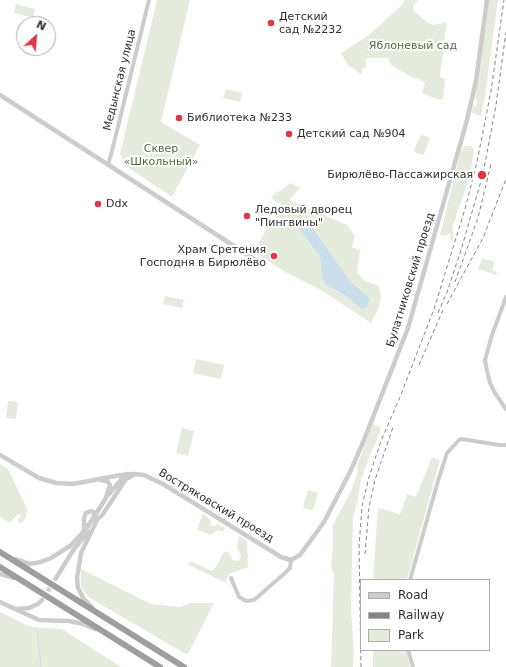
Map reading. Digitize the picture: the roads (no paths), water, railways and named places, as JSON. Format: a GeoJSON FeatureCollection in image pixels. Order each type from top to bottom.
{"type":"FeatureCollection","features":[{"type":"Feature","properties":{"kind":"highway"},"geometry":{"type":"LineString","coordinates":[[0,552],[184,667]]}},
{"type":"Feature","properties":{"kind":"highway"},"geometry":{"type":"LineString","coordinates":[[0,567],[160,667]]}},
{"type":"Feature","properties":{"kind":"street","name":"Медынская улица"},"geometry":{"type":"LineString","coordinates":[[108,165],[149,0]]}},
{"type":"Feature","properties":{"kind":"street","name":"Булатниковский проезд"},"geometry":{"type":"LineString","coordinates":[[231,578],[239,597],[246,601],[254,600],[281,578],[288,571],[291,562],[301,555],[313,538],[349,475],[408,328],[468,117],[476,81],[487,0]]}},
{"type":"Feature","properties":{"kind":"street"},"geometry":{"type":"LineString","coordinates":[[0,95],[262,264]]}},
{"type":"Feature","properties":{"kind":"street"},"geometry":{"type":"LineString","coordinates":[[506,297],[492,335],[485,360],[490,383],[506,409]]}},
{"type":"Feature","properties":{"kind":"street"},"geometry":{"type":"LineString","coordinates":[[410,579],[447,453],[459,440],[462,439],[506,445]]}},
{"type":"Feature","properties":{"kind":"street","name":"Востряковский проезд"},"geometry":{"type":"LineString","coordinates":[[0,455],[39,478],[50,482],[73,484],[123,475],[144,475],[159,482],[291,562]]}},
{"type":"Feature","properties":{"kind":"street"},"geometry":{"type":"LineString","coordinates":[[0,552],[24,563],[30,564],[51,558],[70,546],[96,518],[103,514],[126,479],[137,474]]}},
{"type":"Feature","properties":{"kind":"street"},"geometry":{"type":"LineString","coordinates":[[106,498],[123,475]]}},
{"type":"Feature","properties":{"kind":"street"},"geometry":{"type":"LineString","coordinates":[[120,487],[123,475]]}},
{"type":"Feature","properties":{"kind":"street"},"geometry":{"type":"LineString","coordinates":[[96,479],[107,481],[110,485],[106,498],[81,553],[77,578],[78,588],[83,598],[112,622]]}},
{"type":"Feature","properties":{"kind":"street"},"geometry":{"type":"LineString","coordinates":[[56,578],[85,530],[84,518],[86,513],[91,511],[96,518]]}},
{"type":"Feature","properties":{"kind":"street"},"geometry":{"type":"LineString","coordinates":[[77,545],[93,526]]}},
{"type":"Feature","properties":{"kind":"street"},"geometry":{"type":"LineString","coordinates":[[0,574],[8,576],[40,592]]}},
{"type":"Feature","properties":{"kind":"street"},"geometry":{"type":"LineString","coordinates":[[8,606],[24,609],[34,606],[42,600]]}},
{"type":"Feature","properties":{"kind":"street"},"geometry":{"type":"LineString","coordinates":[[0,602],[38,620],[78,622],[106,633]]}},
{"type":"Feature","properties":{"kind":"street"},"geometry":{"type":"LineString","coordinates":[[408,651],[413,667]]}},
{"type":"Feature","properties":{"kind":"water"},"geometry":{"type":"Polygon","coordinates":[[[304,222],[307,222],[311,226],[350,281],[370,299],[367,307],[362,309],[345,295],[326,285],[323,278],[320,256],[300,230],[301,225],[304,222]]]}},
{"type":"Feature","properties":{"kind":"waterway"},"geometry":{"type":"LineString","coordinates":[[37,629],[41,667]]}},
{"type":"Feature","properties":{"kind":"tunnel"},"geometry":{"type":"LineString","coordinates":[[44,597],[56,578]]}},
{"type":"Feature","properties":{"kind":"railway"},"geometry":{"type":"LineString","coordinates":[[360,607],[359,547],[362,506],[369,477],[381,441],[400,397],[434,309],[465,209],[477,162],[491,91],[504,0]]}},
{"type":"Feature","properties":{"kind":"railway"},"geometry":{"type":"LineString","coordinates":[[438,313],[447,292],[461,250],[483,174],[496,105],[506,32]]}},
{"type":"Feature","properties":{"kind":"railway"},"geometry":{"type":"LineString","coordinates":[[455,282],[478,218],[491,164]]}},
{"type":"Feature","properties":{"kind":"railway"},"geometry":{"type":"LineString","coordinates":[[447,304],[483,238],[506,179]]}},
{"type":"Feature","properties":{"kind":"railway"},"geometry":{"type":"LineString","coordinates":[[419,365],[443,310]]}},
{"type":"Feature","properties":{"kind":"railway"},"geometry":{"type":"LineString","coordinates":[[365,554],[369,507],[375,480],[393,427]]}},
{"type":"Feature","properties":{"kind":"railway"},"geometry":{"type":"LineString","coordinates":[[361,651],[361,667]]}},
{"type":"Feature","properties":{"kind":"place","name":"Детский сад №2232"},"geometry":{"type":"Point","coordinates":[271,23]}},
{"type":"Feature","properties":{"kind":"place","name":"Библиотека №233"},"geometry":{"type":"Point","coordinates":[179,118]}},
{"type":"Feature","properties":{"kind":"place","name":"Детский сад №904"},"geometry":{"type":"Point","coordinates":[289,134]}},
{"type":"Feature","properties":{"kind":"place","name":"Бирюлёво-Пассажирская"},"geometry":{"type":"Point","coordinates":[482,175]}},
{"type":"Feature","properties":{"kind":"place","name":"Ddx"},"geometry":{"type":"Point","coordinates":[98,204]}},
{"type":"Feature","properties":{"kind":"place","name":"Ледовый дворец \"Пингвины\""},"geometry":{"type":"Point","coordinates":[247,216]}},
{"type":"Feature","properties":{"kind":"place","name":"Храм Сретения Господня в Бирюлёво"},"geometry":{"type":"Point","coordinates":[274,256]}},
{"type":"Feature","properties":{"kind":"park label","name":"Яблоневый сад"},"geometry":{"type":"Point","coordinates":[413,46]}},
{"type":"Feature","properties":{"kind":"park label","name":"Сквер «Школьный»"},"geometry":{"type":"Point","coordinates":[161,155]}}]}
